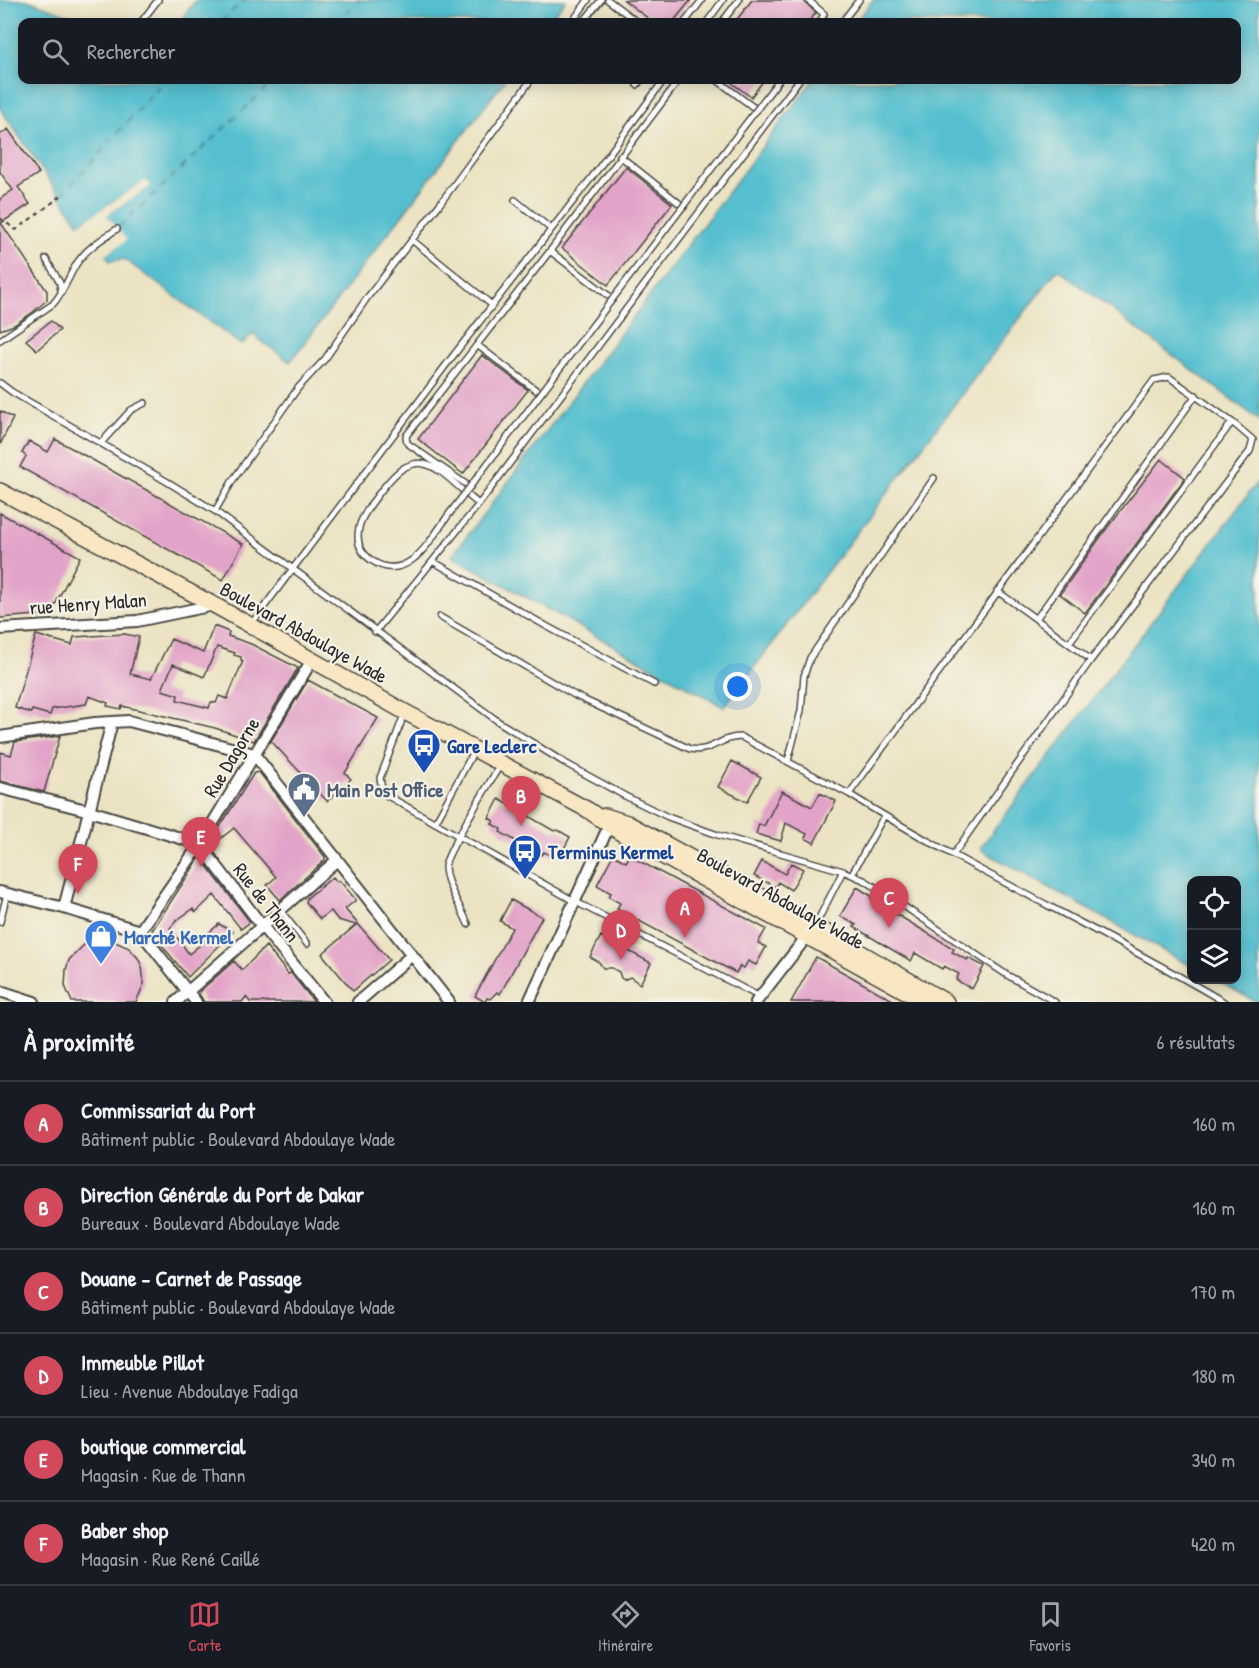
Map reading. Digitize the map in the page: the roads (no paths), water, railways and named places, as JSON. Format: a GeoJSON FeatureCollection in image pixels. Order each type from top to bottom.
{"type":"FeatureCollection","features":[{"type":"Feature","properties":{"kind":"street","name":"Boulevard Abdoulaye Wade"},"geometry":{"type":"LineString","coordinates":[[0,491],[610,821],[621,833],[946,1002]]}},
{"type":"Feature","properties":{"kind":"street","name":"rue Henry Malan"},"geometry":{"type":"LineString","coordinates":[[0,629],[137,621],[214,605]]}},
{"type":"Feature","properties":{"kind":"street","name":"Rue Dagorne"},"geometry":{"type":"LineString","coordinates":[[140,931],[200,844],[312,660]]}},
{"type":"Feature","properties":{"kind":"street"},"geometry":{"type":"LineString","coordinates":[[64,908],[112,722]]}},
{"type":"Feature","properties":{"kind":"street"},"geometry":{"type":"LineString","coordinates":[[0,737],[112,722],[129,722],[254,754],[449,1002]]}},
{"type":"Feature","properties":{"kind":"street"},"geometry":{"type":"LineString","coordinates":[[0,788],[90,811],[200,844]]}},
{"type":"Feature","properties":{"kind":"street"},"geometry":{"type":"LineString","coordinates":[[529,1002],[610,821]]}},
{"type":"Feature","properties":{"kind":"street","name":"Rue de Thann"},"geometry":{"type":"LineString","coordinates":[[200,844],[262,926],[324,1002]]}},
{"type":"Feature","properties":{"kind":"street"},"geometry":{"type":"LineString","coordinates":[[176,1002],[337,860]]}},
{"type":"Feature","properties":{"kind":"street"},"geometry":{"type":"LineString","coordinates":[[4,893],[140,931],[196,1002]]}},
{"type":"Feature","properties":{"kind":"street","name":"Boulevard Abdoulaye Wade"},"geometry":{"type":"LineString","coordinates":[[811,931],[925,1002]]}},
{"type":"Feature","properties":{"kind":"street"},"geometry":{"type":"LineString","coordinates":[[758,1000],[811,931]]}},
{"type":"Feature","properties":{"kind":"street"},"geometry":{"type":"LineString","coordinates":[[358,1002],[412,955]]}},
{"type":"Feature","properties":{"kind":"street"},"geometry":{"type":"LineString","coordinates":[[0,991],[34,1002]]}},
{"type":"Feature","properties":{"kind":"lane"},"geometry":{"type":"LineString","coordinates":[[144,18],[158,0]]}},
{"type":"Feature","properties":{"kind":"lane"},"geometry":{"type":"LineString","coordinates":[[575,18],[588,0]]}},
{"type":"Feature","properties":{"kind":"lane"},"geometry":{"type":"LineString","coordinates":[[586,18],[601,0]]}},
{"type":"Feature","properties":{"kind":"lane"},"geometry":{"type":"LineString","coordinates":[[608,0],[632,18]]}},
{"type":"Feature","properties":{"kind":"lane"},"geometry":{"type":"LineString","coordinates":[[688,18],[702,0]]}},
{"type":"Feature","properties":{"kind":"lane"},"geometry":{"type":"LineString","coordinates":[[709,18],[723,0]]}},
{"type":"Feature","properties":{"kind":"lane"},"geometry":{"type":"LineString","coordinates":[[725,18],[739,0]]}},
{"type":"Feature","properties":{"kind":"lane"},"geometry":{"type":"LineString","coordinates":[[808,0],[823,11],[822,18]]}},
{"type":"Feature","properties":{"kind":"lane"},"geometry":{"type":"LineString","coordinates":[[845,18],[859,0]]}},
{"type":"Feature","properties":{"kind":"lane"},"geometry":{"type":"LineString","coordinates":[[215,511],[233,480],[298,388],[325,359],[367,297],[528,84]]}},
{"type":"Feature","properties":{"kind":"lane"},"geometry":{"type":"LineString","coordinates":[[250,626],[661,84]]}},
{"type":"Feature","properties":{"kind":"lane"},"geometry":{"type":"LineString","coordinates":[[470,487],[407,443],[405,439],[676,84]]}},
{"type":"Feature","properties":{"kind":"lane"},"geometry":{"type":"LineString","coordinates":[[722,84],[757,110]]}},
{"type":"Feature","properties":{"kind":"lane"},"geometry":{"type":"LineString","coordinates":[[478,504],[472,500],[464,493],[457,486],[434,466],[420,463],[412,465],[402,469],[393,478],[364,516],[359,526],[358,538],[361,550],[380,565],[391,568],[405,566],[419,554],[463,496],[470,487],[540,393],[684,207],[775,84]]}},
{"type":"Feature","properties":{"kind":"lane"},"geometry":{"type":"LineString","coordinates":[[375,632],[434,562],[796,84]]}},
{"type":"Feature","properties":{"kind":"lane"},"geometry":{"type":"LineString","coordinates":[[620,156],[684,207]]}},
{"type":"Feature","properties":{"kind":"lane"},"geometry":{"type":"LineString","coordinates":[[515,200],[551,229]]}},
{"type":"Feature","properties":{"kind":"lane"},"geometry":{"type":"LineString","coordinates":[[0,340],[53,304],[59,298],[79,260],[117,229]]}},
{"type":"Feature","properties":{"kind":"lane"},"geometry":{"type":"LineString","coordinates":[[412,240],[492,305]]}},
{"type":"Feature","properties":{"kind":"lane"},"geometry":{"type":"LineString","coordinates":[[550,251],[613,299]]}},
{"type":"Feature","properties":{"kind":"lane"},"geometry":{"type":"LineString","coordinates":[[46,259],[60,283],[61,291]]}},
{"type":"Feature","properties":{"kind":"lane"},"geometry":{"type":"LineString","coordinates":[[477,345],[540,393]]}},
{"type":"Feature","properties":{"kind":"lane"},"geometry":{"type":"LineString","coordinates":[[849,794],[1154,380],[1168,377],[1196,395],[1253,440],[1250,451],[1091,660],[953,855]]}},
{"type":"Feature","properties":{"kind":"lane"},"geometry":{"type":"LineString","coordinates":[[0,383],[215,511],[499,723],[566,764],[668,817],[718,836],[852,874],[888,894],[1007,975],[1055,1002]]}},
{"type":"Feature","properties":{"kind":"lane"},"geometry":{"type":"LineString","coordinates":[[1036,619],[1196,395]]}},
{"type":"Feature","properties":{"kind":"lane"},"geometry":{"type":"LineString","coordinates":[[101,443],[131,410],[145,403]]}},
{"type":"Feature","properties":{"kind":"lane"},"geometry":{"type":"LineString","coordinates":[[1070,643],[1232,422]]}},
{"type":"Feature","properties":{"kind":"lane"},"geometry":{"type":"LineString","coordinates":[[788,761],[801,711],[804,676],[810,658],[934,478]]}},
{"type":"Feature","properties":{"kind":"lane"},"geometry":{"type":"LineString","coordinates":[[434,562],[654,684]]}},
{"type":"Feature","properties":{"kind":"lane"},"geometry":{"type":"LineString","coordinates":[[997,591],[1091,660]]}},
{"type":"Feature","properties":{"kind":"lane"},"geometry":{"type":"LineString","coordinates":[[440,617],[576,696],[690,749],[701,751],[726,739],[741,737],[849,794],[953,855],[1171,971],[1224,1002]]}},
{"type":"Feature","properties":{"kind":"lane"},"geometry":{"type":"LineString","coordinates":[[405,712],[380,778],[386,795],[573,901],[758,1000]]}},
{"type":"Feature","properties":{"kind":"lane"},"geometry":{"type":"LineString","coordinates":[[435,823],[475,750]]}},
{"type":"Feature","properties":{"kind":"lane"},"geometry":{"type":"LineString","coordinates":[[468,924],[450,885],[445,866],[447,858],[501,764]]}},
{"type":"Feature","properties":{"kind":"lane"},"geometry":{"type":"LineString","coordinates":[[852,874],[884,816]]}},
{"type":"Feature","properties":{"kind":"lane"},"geometry":{"type":"LineString","coordinates":[[811,931],[843,871]]}},
{"type":"Feature","properties":{"kind":"lane"},"geometry":{"type":"LineString","coordinates":[[0,922],[4,893]]}},
{"type":"Feature","properties":{"kind":"lane"},"geometry":{"type":"LineString","coordinates":[[280,910],[307,944]]}},
{"type":"Feature","properties":{"kind":"water"},"geometry":{"type":"Polygon","coordinates":[[[0,0],[27,0],[77,18],[18,18],[18,84],[502,84],[290,362],[253,335],[240,344],[124,259],[110,261],[106,255],[126,240],[107,215],[150,186],[147,180],[79,224],[0,108],[0,0]]]}},
{"type":"Feature","properties":{"kind":"water"},"geometry":{"type":"Polygon","coordinates":[[[196,0],[566,0],[551,18],[182,18],[196,0]]]}},
{"type":"Feature","properties":{"kind":"water"},"geometry":{"type":"Polygon","coordinates":[[[873,0],[1259,0],[1259,420],[1059,270],[1056,271],[724,707],[452,556],[810,84],[1241,84],[1241,18],[859,18],[873,0]]]}},
{"type":"Feature","properties":{"kind":"water"},"geometry":{"type":"Polygon","coordinates":[[[1259,480],[1259,1002],[1223,984],[1241,984],[1241,876],[1187,876],[1187,964],[983,851],[981,847],[1259,480]]]}},
{"type":"Feature","properties":{"kind":"place","name":"Gare Leclerc"},"geometry":{"type":"Point","coordinates":[424,774]}},
{"type":"Feature","properties":{"kind":"place","name":"Main Post Office"},"geometry":{"type":"Point","coordinates":[304,818]}},
{"type":"Feature","properties":{"kind":"place","name":"Direction Générale du Port de Dakar"},"geometry":{"type":"Point","coordinates":[521,826]}},
{"type":"Feature","properties":{"kind":"place","name":"boutique commercial"},"geometry":{"type":"Point","coordinates":[201,867]}},
{"type":"Feature","properties":{"kind":"place","name":"Terminus Kermel"},"geometry":{"type":"Point","coordinates":[525,880]}},
{"type":"Feature","properties":{"kind":"place","name":"Baber shop"},"geometry":{"type":"Point","coordinates":[78,894]}},
{"type":"Feature","properties":{"kind":"place","name":"Douane - Carnet de Passage"},"geometry":{"type":"Point","coordinates":[889,928]}},
{"type":"Feature","properties":{"kind":"place","name":"Commissariat du Port"},"geometry":{"type":"Point","coordinates":[685,938]}},
{"type":"Feature","properties":{"kind":"place","name":"Immeuble Pillot"},"geometry":{"type":"Point","coordinates":[621,960]}},
{"type":"Feature","properties":{"kind":"place","name":"Marché Kermel"},"geometry":{"type":"Point","coordinates":[101,965]}}]}
